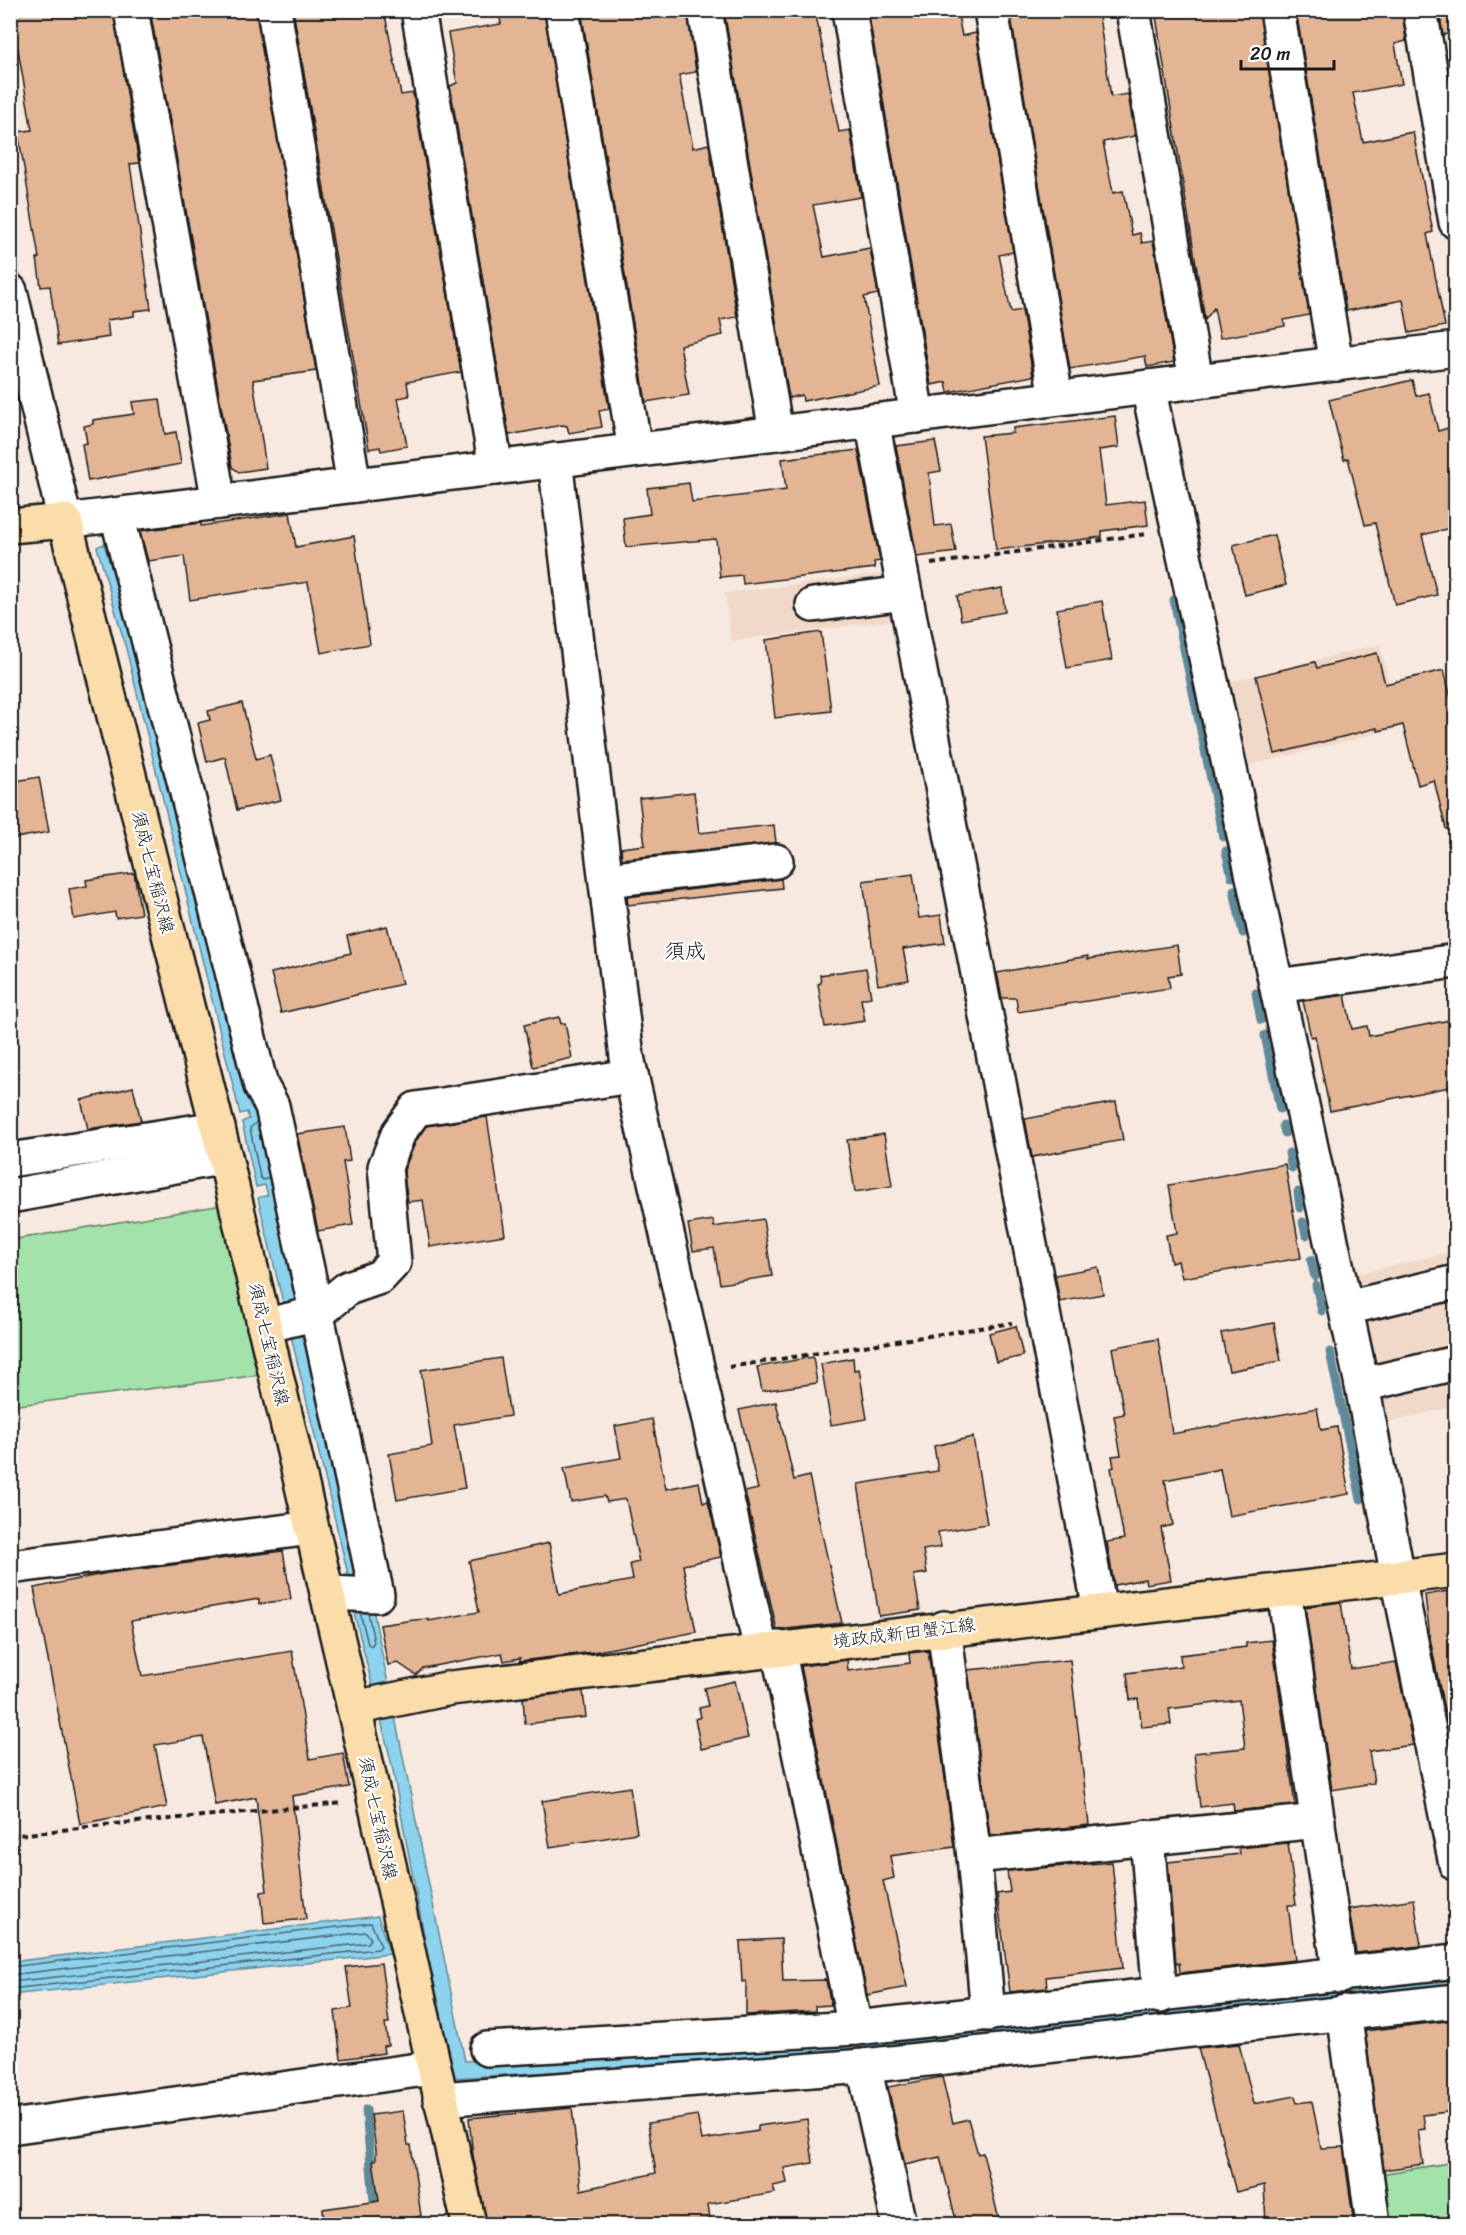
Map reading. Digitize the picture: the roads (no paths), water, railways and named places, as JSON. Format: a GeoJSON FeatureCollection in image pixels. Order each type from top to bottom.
{"type":"FeatureCollection","features":[{"type":"Feature","properties":{"kind":"main road"},"geometry":{"type":"LineString","coordinates":[[10,526],[65,521]]}},
{"type":"Feature","properties":{"kind":"main road","name":"須成七宝稲沢線"},"geometry":{"type":"LineString","coordinates":[[65,521],[221,1143],[295,1319],[311,1528],[349,1594],[377,1703],[374,1801],[469,2224]]}},
{"type":"Feature","properties":{"kind":"main road","name":"境政成新田蟹江線"},"geometry":{"type":"LineString","coordinates":[[377,1703],[451,1688],[1455,1570]]}},
{"type":"Feature","properties":{"kind":"street"},"geometry":{"type":"LineString","coordinates":[[131,10],[219,502]]}},
{"type":"Feature","properties":{"kind":"street"},"geometry":{"type":"LineString","coordinates":[[274,10],[354,485]]}},
{"type":"Feature","properties":{"kind":"street"},"geometry":{"type":"LineString","coordinates":[[418,10],[496,468]]}},
{"type":"Feature","properties":{"kind":"street"},"geometry":{"type":"LineString","coordinates":[[562,10],[635,450]]}},
{"type":"Feature","properties":{"kind":"street"},"geometry":{"type":"LineString","coordinates":[[705,10],[776,433]]}},
{"type":"Feature","properties":{"kind":"street"},"geometry":{"type":"LineString","coordinates":[[849,10],[917,416]]}},
{"type":"Feature","properties":{"kind":"street"},"geometry":{"type":"LineString","coordinates":[[991,10],[1056,398]]}},
{"type":"Feature","properties":{"kind":"street"},"geometry":{"type":"LineString","coordinates":[[1133,10],[1196,381]]}},
{"type":"Feature","properties":{"kind":"street"},"geometry":{"type":"LineString","coordinates":[[1277,10],[1336,364]]}},
{"type":"Feature","properties":{"kind":"street"},"geometry":{"type":"LineString","coordinates":[[1420,10],[1455,222]]}},
{"type":"Feature","properties":{"kind":"street"},"geometry":{"type":"LineString","coordinates":[[10,291],[65,521],[1455,349]]}},
{"type":"Feature","properties":{"kind":"street"},"geometry":{"type":"LineString","coordinates":[[1148,387],[1346,1308],[1398,1577],[1447,1781],[1455,1864]]}},
{"type":"Feature","properties":{"kind":"street"},"geometry":{"type":"LineString","coordinates":[[872,421],[1100,1610]]}},
{"type":"Feature","properties":{"kind":"street"},"geometry":{"type":"LineString","coordinates":[[555,460],[631,1076],[698,1372],[770,1649],[855,2028]]}},
{"type":"Feature","properties":{"kind":"street"},"geometry":{"type":"LineString","coordinates":[[117,514],[261,1086],[272,1106],[295,1319],[377,1595],[349,1594]]}},
{"type":"Feature","properties":{"kind":"street"},"geometry":{"type":"LineString","coordinates":[[813,605],[903,581]]}},
{"type":"Feature","properties":{"kind":"street"},"geometry":{"type":"LineString","coordinates":[[606,880],[776,861]]}},
{"type":"Feature","properties":{"kind":"street"},"geometry":{"type":"LineString","coordinates":[[1277,986],[1455,961]]}},
{"type":"Feature","properties":{"kind":"street"},"geometry":{"type":"LineString","coordinates":[[295,1319],[348,1288],[380,1277],[394,1262],[385,1167],[399,1132],[416,1109],[631,1076]]}},
{"type":"Feature","properties":{"kind":"street"},"geometry":{"type":"LineString","coordinates":[[10,1160],[221,1143]]}},
{"type":"Feature","properties":{"kind":"street"},"geometry":{"type":"LineString","coordinates":[[10,1196],[221,1143]]}},
{"type":"Feature","properties":{"kind":"street"},"geometry":{"type":"LineString","coordinates":[[1346,1308],[1455,1282]]}},
{"type":"Feature","properties":{"kind":"street"},"geometry":{"type":"LineString","coordinates":[[1362,1385],[1455,1364]]}},
{"type":"Feature","properties":{"kind":"street"},"geometry":{"type":"LineString","coordinates":[[10,1567],[311,1528]]}},
{"type":"Feature","properties":{"kind":"street"},"geometry":{"type":"LineString","coordinates":[[1284,1590],[1340,1976]]}},
{"type":"Feature","properties":{"kind":"street"},"geometry":{"type":"LineString","coordinates":[[944,1629],[979,1855],[988,2014]]}},
{"type":"Feature","properties":{"kind":"street"},"geometry":{"type":"LineString","coordinates":[[979,1855],[1318,1821]]}},
{"type":"Feature","properties":{"kind":"street"},"geometry":{"type":"LineString","coordinates":[[1147,1837],[1160,1996]]}},
{"type":"Feature","properties":{"kind":"street"},"geometry":{"type":"LineString","coordinates":[[487,2049],[855,2028],[1340,1976],[1455,1961]]}},
{"type":"Feature","properties":{"kind":"street"},"geometry":{"type":"LineString","coordinates":[[10,2127],[436,2084],[864,2066],[1455,2001]]}},
{"type":"Feature","properties":{"kind":"street"},"geometry":{"type":"LineString","coordinates":[[1344,2012],[1373,2224]]}},
{"type":"Feature","properties":{"kind":"street"},"geometry":{"type":"LineString","coordinates":[[864,2066],[899,2224]]}},
{"type":"Feature","properties":{"kind":"water"},"geometry":{"type":"Polygon","coordinates":[[[104,544],[140,663],[258,1108],[281,1181],[270,1184],[273,1195],[282,1193],[285,1204],[278,1216],[373,1610],[465,2061],[857,2039],[1455,1971],[1455,1986],[861,2054],[451,2078],[391,1761],[352,1604],[347,1570],[258,1198],[268,1195],[265,1185],[256,1187],[242,1122],[249,1119],[247,1112],[240,1114],[126,648],[97,547],[104,544]]]}},
{"type":"Feature","properties":{"kind":"water"},"geometry":{"type":"Polygon","coordinates":[[[378,1916],[390,1954],[11,1995],[11,1962],[378,1916]]]}},
{"type":"Feature","properties":{"kind":"waterway"},"geometry":{"type":"LineString","coordinates":[[1174,600],[1223,837]]}},
{"type":"Feature","properties":{"kind":"waterway"},"geometry":{"type":"LineString","coordinates":[[1226,851],[1232,877]]}},
{"type":"Feature","properties":{"kind":"waterway"},"geometry":{"type":"LineString","coordinates":[[1234,890],[1243,933]]}},
{"type":"Feature","properties":{"kind":"waterway"},"geometry":{"type":"LineString","coordinates":[[1256,993],[1261,1020]]}},
{"type":"Feature","properties":{"kind":"waterway"},"geometry":{"type":"LineString","coordinates":[[1265,1035],[1280,1109]]}},
{"type":"Feature","properties":{"kind":"waterway"},"geometry":{"type":"LineString","coordinates":[[1283,1125],[1285,1133]]}},
{"type":"Feature","properties":{"kind":"waterway"},"geometry":{"type":"LineString","coordinates":[[1289,1153],[1292,1168]]}},
{"type":"Feature","properties":{"kind":"waterway"},"geometry":{"type":"LineString","coordinates":[[1298,1192],[1300,1208]]}},
{"type":"Feature","properties":{"kind":"waterway"},"geometry":{"type":"LineString","coordinates":[[1303,1222],[1306,1235]]}},
{"type":"Feature","properties":{"kind":"waterway"},"geometry":{"type":"LineString","coordinates":[[1311,1260],[1315,1277]]}},
{"type":"Feature","properties":{"kind":"waterway"},"geometry":{"type":"LineString","coordinates":[[1316,1285],[1322,1311]]}},
{"type":"Feature","properties":{"kind":"waterway"},"geometry":{"type":"LineString","coordinates":[[1330,1352],[1361,1499]]}},
{"type":"Feature","properties":{"kind":"waterway"},"geometry":{"type":"LineString","coordinates":[[366,2110],[376,2224]]}},
{"type":"Feature","properties":{"kind":"district","name":"須成"},"geometry":{"type":"Point","coordinates":[685,951]}}]}
